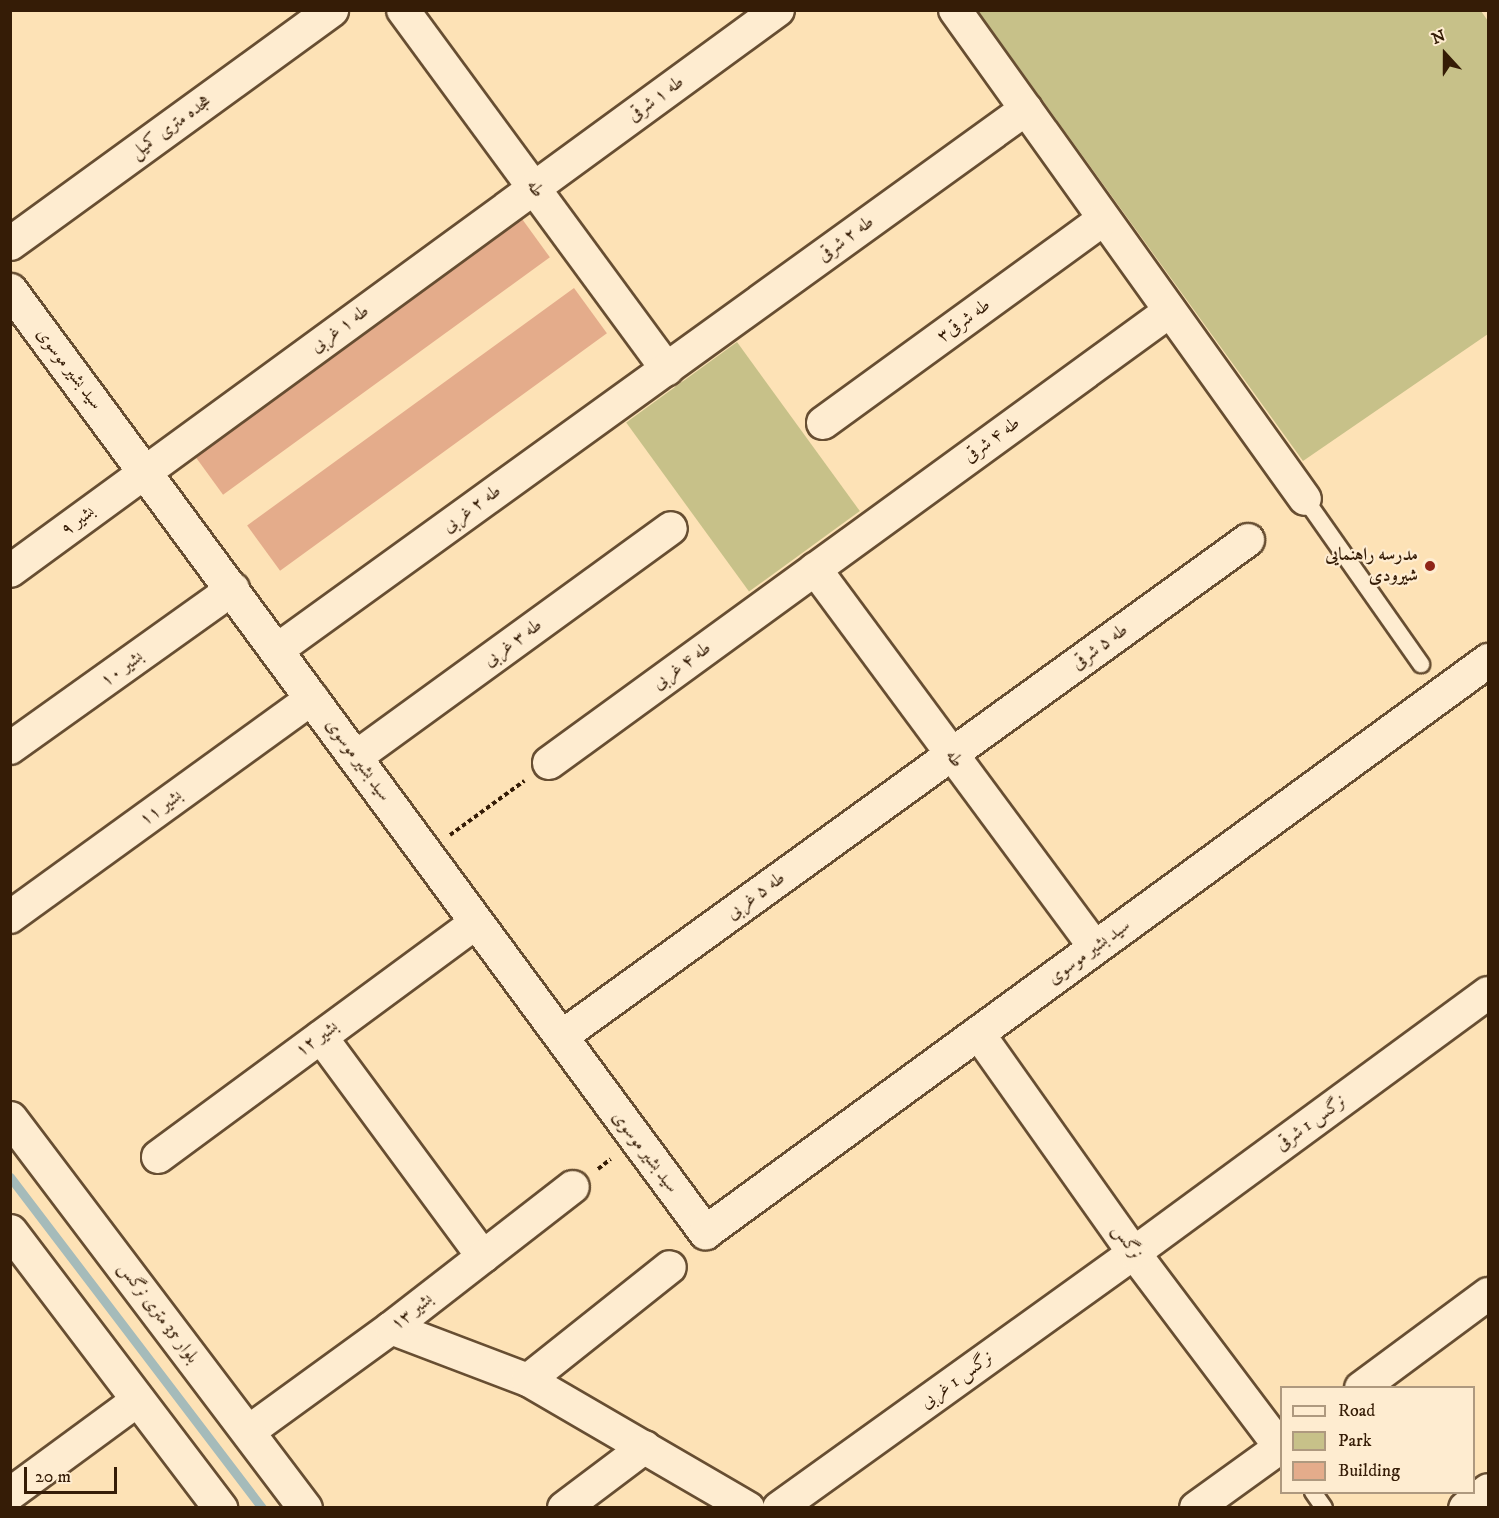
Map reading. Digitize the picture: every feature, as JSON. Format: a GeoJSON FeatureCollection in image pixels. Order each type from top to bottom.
{"type":"FeatureCollection","features":[{"type":"Feature","properties":{"kind":"street","name":"هجده متری کمیل"},"geometry":{"type":"LineString","coordinates":[[10,243],[331,10]]}},
{"type":"Feature","properties":{"kind":"street","name":"طه"},"geometry":{"type":"LineString","coordinates":[[403,10],[667,369]]}},
{"type":"Feature","properties":{"kind":"street","name":"طه ۱ شرقی"},"geometry":{"type":"LineString","coordinates":[[534,188],[778,10]]}},
{"type":"Feature","properties":{"kind":"street"},"geometry":{"type":"LineString","coordinates":[[955,10],[1305,499]]}},
{"type":"Feature","properties":{"kind":"street","name":"طه ۲ شرقی"},"geometry":{"type":"LineString","coordinates":[[667,369],[1026,110]]}},
{"type":"Feature","properties":{"kind":"street","name":"طه ۱ غربی"},"geometry":{"type":"LineString","coordinates":[[146,471],[534,188]]}},
{"type":"Feature","properties":{"kind":"street","name":"طه شرقی۳"},"geometry":{"type":"LineString","coordinates":[[824,423],[1104,219]]}},
{"type":"Feature","properties":{"kind":"street","name":"سید بشیر موسوی"},"geometry":{"type":"LineString","coordinates":[[10,290],[146,471],[705,1232],[1488,660]]}},
{"type":"Feature","properties":{"kind":"street","name":"طه ۴ شرقی"},"geometry":{"type":"LineString","coordinates":[[815,569],[1170,311]]}},
{"type":"Feature","properties":{"kind":"street","name":"طه ۲ غربی"},"geometry":{"type":"LineString","coordinates":[[277,650],[667,369]]}},
{"type":"Feature","properties":{"kind":"street","name":"بشیر ۹"},"geometry":{"type":"LineString","coordinates":[[10,571],[146,471]]}},
{"type":"Feature","properties":{"kind":"street","name":"طه ۳ غربی"},"geometry":{"type":"LineString","coordinates":[[356,757],[671,528]]}},
{"type":"Feature","properties":{"kind":"street","name":"طه ۵ شرقی"},"geometry":{"type":"LineString","coordinates":[[951,754],[1248,540]]}},
{"type":"Feature","properties":{"kind":"street","name":"طه"},"geometry":{"type":"LineString","coordinates":[[815,569],[1095,948]]}},
{"type":"Feature","properties":{"kind":"street","name":"طه ۴ غربی"},"geometry":{"type":"LineString","coordinates":[[549,763],[815,569]]}},
{"type":"Feature","properties":{"kind":"street","name":"بشیر ۱۰"},"geometry":{"type":"LineString","coordinates":[[10,748],[233,589]]}},
{"type":"Feature","properties":{"kind":"street","name":"بشیر ۱۱"},"geometry":{"type":"LineString","coordinates":[[10,917],[312,698]]}},
{"type":"Feature","properties":{"kind":"street","name":"طه ۵ غربی"},"geometry":{"type":"LineString","coordinates":[[561,1037],[951,754]]}},
{"type":"Feature","properties":{"kind":"street","name":"بشیر ۱۲"},"geometry":{"type":"LineString","coordinates":[[158,1157],[477,922]]}},
{"type":"Feature","properties":{"kind":"street","name":"نرگس 1 شرقی"},"geometry":{"type":"LineString","coordinates":[[1134,1253],[1488,993]]}},
{"type":"Feature","properties":{"kind":"street","name":"نرگس"},"geometry":{"type":"LineString","coordinates":[[978,1033],[1134,1253],[1280,1447]]}},
{"type":"Feature","properties":{"kind":"street"},"geometry":{"type":"LineString","coordinates":[[321,1037],[483,1257]]}},
{"type":"Feature","properties":{"kind":"street","name":"بلوار 35 متری نرگس"},"geometry":{"type":"LineString","coordinates":[[10,1118],[305,1508]]}},
{"type":"Feature","properties":{"kind":"street","name":"بشیر ۱۳"},"geometry":{"type":"LineString","coordinates":[[248,1432],[391,1328],[573,1187]]}},
{"type":"Feature","properties":{"kind":"street"},"geometry":{"type":"LineString","coordinates":[[10,1231],[220,1508]]}},
{"type":"Feature","properties":{"kind":"street","name":"نرگس 1 غربی"},"geometry":{"type":"LineString","coordinates":[[779,1508],[1134,1253]]}},
{"type":"Feature","properties":{"kind":"street"},"geometry":{"type":"LineString","coordinates":[[528,1380],[670,1267]]}},
{"type":"Feature","properties":{"kind":"street"},"geometry":{"type":"LineString","coordinates":[[1364,1386],[1488,1294]]}},
{"type":"Feature","properties":{"kind":"street"},"geometry":{"type":"LineString","coordinates":[[391,1328],[528,1380],[748,1508]]}},
{"type":"Feature","properties":{"kind":"street"},"geometry":{"type":"LineString","coordinates":[[10,1494],[138,1400]]}},
{"type":"Feature","properties":{"kind":"street"},"geometry":{"type":"LineString","coordinates":[[564,1508],[645,1447]]}},
{"type":"Feature","properties":{"kind":"street"},"geometry":{"type":"LineString","coordinates":[[1196,1508],[1280,1449]]}},
{"type":"Feature","properties":{"kind":"street"},"geometry":{"type":"LineString","coordinates":[[1465,1508],[1488,1490]]}},
{"type":"Feature","properties":{"kind":"lane"},"geometry":{"type":"LineString","coordinates":[[1305,499],[1421,664]]}},
{"type":"Feature","properties":{"kind":"lane"},"geometry":{"type":"LineString","coordinates":[[1314,1494],[1324,1508]]}},
{"type":"Feature","properties":{"kind":"path"},"geometry":{"type":"LineString","coordinates":[[426,853],[549,763]]}},
{"type":"Feature","properties":{"kind":"path"},"geometry":{"type":"LineString","coordinates":[[573,1187],[636,1140]]}},
{"type":"Feature","properties":{"kind":"green space"},"geometry":{"type":"Polygon","coordinates":[[[978,11],[1481,11],[1488,21],[1488,334],[1303,461],[978,11]]]}},
{"type":"Feature","properties":{"kind":"green space"},"geometry":{"type":"Polygon","coordinates":[[[737,342],[860,511],[749,592],[626,423],[737,342]]]}},
{"type":"Feature","properties":{"kind":"building"},"geometry":{"type":"Polygon","coordinates":[[[517,212],[550,257],[223,495],[190,449],[517,212]]]}},
{"type":"Feature","properties":{"kind":"building"},"geometry":{"type":"Polygon","coordinates":[[[574,288],[607,333],[280,571],[247,525],[574,288]]]}},
{"type":"Feature","properties":{"kind":"waterway"},"geometry":{"type":"LineString","coordinates":[[10,1177],[262,1508]]}},
{"type":"Feature","properties":{"kind":"place","name":"مدرسه راهنمایی شیرودی"},"geometry":{"type":"Point","coordinates":[1430,566]}}]}
